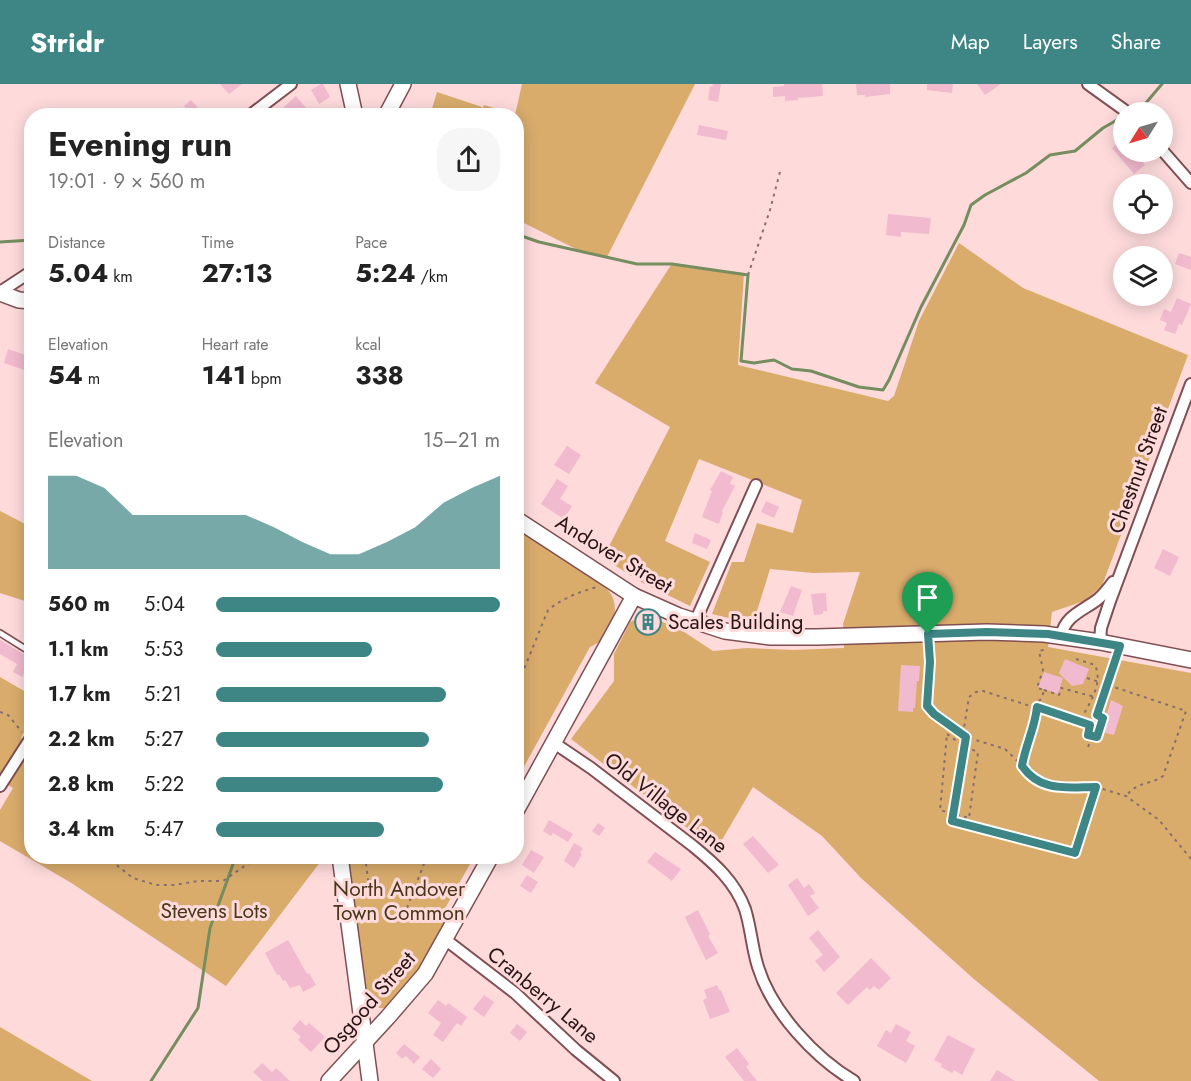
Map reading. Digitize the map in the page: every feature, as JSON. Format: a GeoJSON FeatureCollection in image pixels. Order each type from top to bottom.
{"type":"FeatureCollection","features":[{"type":"Feature","properties":{"kind":"main road"},"geometry":{"type":"LineString","coordinates":[[348,84],[353,108]]}},
{"type":"Feature","properties":{"kind":"main road"},"geometry":{"type":"LineString","coordinates":[[390,108],[403,84]]}},
{"type":"Feature","properties":{"kind":"main road"},"geometry":{"type":"LineString","coordinates":[[0,293],[24,300]]}},
{"type":"Feature","properties":{"kind":"main road","name":"Andover Street"},"geometry":{"type":"LineString","coordinates":[[524,524],[634,596],[695,622],[732,633],[771,637],[987,632],[1062,636],[1191,660]]}},
{"type":"Feature","properties":{"kind":"main road"},"geometry":{"type":"LineString","coordinates":[[524,797],[634,596]]}},
{"type":"Feature","properties":{"kind":"main road"},"geometry":{"type":"LineString","coordinates":[[341,864],[370,1081]]}},
{"type":"Feature","properties":{"kind":"main road","name":"Osgood Street"},"geometry":{"type":"LineString","coordinates":[[329,1081],[416,986],[446,940],[487,864]]}},
{"type":"Feature","properties":{"kind":"street"},"geometry":{"type":"LineString","coordinates":[[260,108],[291,84]]}},
{"type":"Feature","properties":{"kind":"street"},"geometry":{"type":"LineString","coordinates":[[1088,84],[1113,102]]}},
{"type":"Feature","properties":{"kind":"street"},"geometry":{"type":"LineString","coordinates":[[1173,162],[1191,183]]}},
{"type":"Feature","properties":{"kind":"street"},"geometry":{"type":"LineString","coordinates":[[0,293],[24,276]]}},
{"type":"Feature","properties":{"kind":"street","name":"Chestnut Street"},"geometry":{"type":"LineString","coordinates":[[1100,642],[1104,617],[1191,384]]}},
{"type":"Feature","properties":{"kind":"street"},"geometry":{"type":"LineString","coordinates":[[695,622],[756,485]]}},
{"type":"Feature","properties":{"kind":"street","name":"Chestnut Street"},"geometry":{"type":"LineString","coordinates":[[1062,636],[1065,623],[1105,592],[1122,570]]}},
{"type":"Feature","properties":{"kind":"street","name":"Old Village Lane"},"geometry":{"type":"LineString","coordinates":[[554,743],[591,768],[693,846],[728,879],[736,890],[744,909],[758,967],[777,1005],[816,1053],[854,1081]]}},
{"type":"Feature","properties":{"kind":"street"},"geometry":{"type":"LineString","coordinates":[[0,786],[24,748]]}},
{"type":"Feature","properties":{"kind":"street","name":"Cranberry Lane"},"geometry":{"type":"LineString","coordinates":[[446,940],[515,993],[576,1050],[614,1081]]}},
{"type":"Feature","properties":{"kind":"lane"},"geometry":{"type":"LineString","coordinates":[[0,633],[24,648]]}},
{"type":"Feature","properties":{"kind":"path"},"geometry":{"type":"LineString","coordinates":[[748,275],[770,210],[781,168]]}},
{"type":"Feature","properties":{"kind":"path"},"geometry":{"type":"LineString","coordinates":[[524,668],[548,610],[558,602],[579,592],[597,587]]}},
{"type":"Feature","properties":{"kind":"path"},"geometry":{"type":"LineString","coordinates":[[928,634],[930,662],[927,706],[934,714],[965,736],[1005,749],[1041,784],[1053,787],[1096,787],[1126,796],[1159,820],[1191,859]]}},
{"type":"Feature","properties":{"kind":"path"},"geometry":{"type":"LineString","coordinates":[[1043,642],[1043,650],[1039,651],[1043,670],[1037,688],[1059,695],[1062,687],[1110,701]]}},
{"type":"Feature","properties":{"kind":"path"},"geometry":{"type":"LineString","coordinates":[[1097,715],[1103,718],[1097,737],[1092,737],[1087,734],[1093,715],[1097,715],[1104,699],[1120,646]]}},
{"type":"Feature","properties":{"kind":"path"},"geometry":{"type":"LineString","coordinates":[[1076,659],[1095,666],[1098,673],[1098,682],[1093,696],[1080,722]]}},
{"type":"Feature","properties":{"kind":"path"},"geometry":{"type":"LineString","coordinates":[[1087,678],[1186,711],[1163,776],[1142,783],[1126,796]]}},
{"type":"Feature","properties":{"kind":"path"},"geometry":{"type":"LineString","coordinates":[[1022,766],[1037,707],[1044,690]]}},
{"type":"Feature","properties":{"kind":"path"},"geometry":{"type":"LineString","coordinates":[[1090,725],[983,691],[975,692],[969,697],[965,747],[952,821],[1075,853],[1096,787]]}},
{"type":"Feature","properties":{"kind":"path"},"geometry":{"type":"LineString","coordinates":[[0,712],[8,715],[24,732]]}},
{"type":"Feature","properties":{"kind":"path"},"geometry":{"type":"LineString","coordinates":[[947,734],[965,747],[978,752],[969,818],[955,814],[940,810],[947,734]]}},
{"type":"Feature","properties":{"kind":"path"},"geometry":{"type":"LineString","coordinates":[[1088,747],[1092,737]]}},
{"type":"Feature","properties":{"kind":"path"},"geometry":{"type":"LineString","coordinates":[[115,864],[132,878],[156,885],[175,885],[198,881],[223,881],[249,864]]}},
{"type":"Feature","properties":{"kind":"path"},"geometry":{"type":"LineString","coordinates":[[366,864],[369,888]]}},
{"type":"Feature","properties":{"kind":"path"},"geometry":{"type":"LineString","coordinates":[[407,908],[424,864]]}},
{"type":"Feature","properties":{"kind":"green space"},"geometry":{"type":"Polygon","coordinates":[[[522,84],[695,84],[607,257],[586,254],[524,223],[524,108],[517,108],[522,84]]]}},
{"type":"Feature","properties":{"kind":"green space"},"geometry":{"type":"Polygon","coordinates":[[[437,92],[482,107],[482,108],[432,108],[437,92]]]}},
{"type":"Feature","properties":{"kind":"green space"},"geometry":{"type":"Polygon","coordinates":[[[959,243],[1023,288],[1188,355],[1102,586],[1084,601],[1052,612],[1048,647],[1191,673],[1191,1081],[1099,1081],[975,980],[861,878],[822,836],[753,787],[716,850],[571,739],[614,681],[614,654],[630,622],[642,616],[649,616],[681,630],[713,651],[747,648],[794,650],[844,648],[843,624],[860,572],[813,573],[770,569],[753,624],[712,614],[732,562],[744,562],[757,523],[793,533],[802,500],[699,459],[665,541],[710,562],[690,606],[643,583],[603,558],[670,427],[595,383],[671,265],[744,273],[738,365],[888,401],[894,396],[919,321],[959,243]]]}},
{"type":"Feature","properties":{"kind":"green space"},"geometry":{"type":"Polygon","coordinates":[[[0,511],[24,523],[24,601],[0,593],[0,511]]]}},
{"type":"Feature","properties":{"kind":"green space"},"geometry":{"type":"Polygon","coordinates":[[[524,533],[603,585],[612,596],[615,611],[611,626],[602,639],[590,647],[524,767],[524,533]]]}},
{"type":"Feature","properties":{"kind":"green space","name":"Stevens Lots"},"geometry":{"type":"Polygon","coordinates":[[[0,677],[24,691],[24,732],[21,738],[24,740],[24,855],[0,841],[0,810],[13,788],[0,780],[0,677]]]}},
{"type":"Feature","properties":{"kind":"green space","name":"Stevens Lots"},"geometry":{"type":"Polygon","coordinates":[[[39,864],[319,864],[226,986],[73,884],[39,864]]]}},
{"type":"Feature","properties":{"kind":"green space","name":"North Andover Town Common"},"geometry":{"type":"Polygon","coordinates":[[[349,864],[470,864],[443,912],[446,922],[409,984],[391,1004],[384,1008],[373,1005],[368,1000],[349,864]]]}},
{"type":"Feature","properties":{"kind":"green space"},"geometry":{"type":"Polygon","coordinates":[[[0,1027],[92,1081],[0,1081],[0,1027]]]}},
{"type":"Feature","properties":{"kind":"building"},"geometry":{"type":"Polygon","coordinates":[[[220,84],[242,84],[229,94],[220,84]]]}},
{"type":"Feature","properties":{"kind":"building"},"geometry":{"type":"Polygon","coordinates":[[[321,84],[330,97],[319,104],[311,90],[321,84]]]}},
{"type":"Feature","properties":{"kind":"building"},"geometry":{"type":"Polygon","coordinates":[[[713,84],[721,84],[718,102],[708,100],[710,86],[712,87],[713,84]]]}},
{"type":"Feature","properties":{"kind":"building"},"geometry":{"type":"Polygon","coordinates":[[[784,84],[822,84],[823,96],[785,101],[785,96],[773,97],[773,87],[784,86],[784,84]]]}},
{"type":"Feature","properties":{"kind":"building"},"geometry":{"type":"Polygon","coordinates":[[[856,84],[890,84],[890,94],[865,97],[865,95],[857,95],[856,84]]]}},
{"type":"Feature","properties":{"kind":"building"},"geometry":{"type":"Polygon","coordinates":[[[927,84],[953,84],[952,93],[927,90],[927,84]]]}},
{"type":"Feature","properties":{"kind":"building"},"geometry":{"type":"Polygon","coordinates":[[[977,84],[1001,84],[985,95],[977,84]]]}},
{"type":"Feature","properties":{"kind":"building"},"geometry":{"type":"Polygon","coordinates":[[[296,96],[306,108],[283,108],[296,96]]]}},
{"type":"Feature","properties":{"kind":"building"},"geometry":{"type":"Polygon","coordinates":[[[191,100],[198,108],[186,108],[184,106],[191,100]]]}},
{"type":"Feature","properties":{"kind":"building"},"geometry":{"type":"Polygon","coordinates":[[[699,125],[728,131],[726,140],[697,135],[699,125]]]}},
{"type":"Feature","properties":{"kind":"building"},"geometry":{"type":"Polygon","coordinates":[[[1124,162],[1142,162],[1145,165],[1134,174],[1124,162]]]}},
{"type":"Feature","properties":{"kind":"building"},"geometry":{"type":"Polygon","coordinates":[[[888,214],[931,218],[929,234],[901,232],[901,237],[886,235],[888,214]]]}},
{"type":"Feature","properties":{"kind":"building"},"geometry":{"type":"Polygon","coordinates":[[[1179,253],[1191,257],[1191,270],[1175,264],[1179,253]]]}},
{"type":"Feature","properties":{"kind":"building"},"geometry":{"type":"Polygon","coordinates":[[[1177,298],[1191,304],[1182,325],[1179,324],[1175,334],[1164,330],[1167,323],[1160,320],[1164,309],[1171,312],[1177,298]]]}},
{"type":"Feature","properties":{"kind":"building"},"geometry":{"type":"Polygon","coordinates":[[[8,349],[24,355],[24,370],[4,363],[8,349]]]}},
{"type":"Feature","properties":{"kind":"building"},"geometry":{"type":"Polygon","coordinates":[[[567,446],[581,455],[569,474],[554,465],[567,446]]]}},
{"type":"Feature","properties":{"kind":"building"},"geometry":{"type":"Polygon","coordinates":[[[721,471],[733,477],[730,484],[735,486],[722,511],[719,524],[702,517],[712,491],[710,490],[721,471]]]}},
{"type":"Feature","properties":{"kind":"building"},"geometry":{"type":"Polygon","coordinates":[[[557,479],[568,486],[560,499],[572,506],[564,519],[541,504],[557,479]]]}},
{"type":"Feature","properties":{"kind":"building"},"geometry":{"type":"Polygon","coordinates":[[[766,501],[779,507],[774,518],[761,512],[766,501]]]}},
{"type":"Feature","properties":{"kind":"building"},"geometry":{"type":"Polygon","coordinates":[[[695,533],[711,540],[707,549],[692,543],[695,533]]]}},
{"type":"Feature","properties":{"kind":"building"},"geometry":{"type":"Polygon","coordinates":[[[1163,549],[1179,557],[1170,576],[1154,568],[1163,549]]]}},
{"type":"Feature","properties":{"kind":"building"},"geometry":{"type":"Polygon","coordinates":[[[791,586],[802,590],[793,616],[780,612],[791,586]]]}},
{"type":"Feature","properties":{"kind":"building"},"geometry":{"type":"Polygon","coordinates":[[[826,593],[827,611],[814,615],[811,594],[826,593]]]}},
{"type":"Feature","properties":{"kind":"building"},"geometry":{"type":"Polygon","coordinates":[[[0,640],[24,654],[22,677],[13,672],[17,664],[0,654],[0,640]]]}},
{"type":"Feature","properties":{"kind":"building"},"geometry":{"type":"Polygon","coordinates":[[[1065,659],[1089,669],[1083,684],[1072,686],[1059,673],[1065,659]]]}},
{"type":"Feature","properties":{"kind":"building"},"geometry":{"type":"Polygon","coordinates":[[[901,665],[920,666],[913,712],[898,711],[901,665]]]}},
{"type":"Feature","properties":{"kind":"building"},"geometry":{"type":"Polygon","coordinates":[[[1044,672],[1063,678],[1058,694],[1038,687],[1044,672]]]}},
{"type":"Feature","properties":{"kind":"building"},"geometry":{"type":"Polygon","coordinates":[[[1111,700],[1123,706],[1114,735],[1101,732],[1111,700]]]}},
{"type":"Feature","properties":{"kind":"building"},"geometry":{"type":"Polygon","coordinates":[[[549,820],[573,834],[568,842],[553,833],[551,836],[543,831],[549,820]]]}},
{"type":"Feature","properties":{"kind":"building"},"geometry":{"type":"Polygon","coordinates":[[[598,823],[605,828],[599,836],[592,831],[598,823]]]}},
{"type":"Feature","properties":{"kind":"building"},"geometry":{"type":"Polygon","coordinates":[[[753,836],[779,865],[768,873],[743,844],[753,836]]]}},
{"type":"Feature","properties":{"kind":"building"},"geometry":{"type":"Polygon","coordinates":[[[574,843],[583,848],[574,868],[564,861],[574,843]]]}},
{"type":"Feature","properties":{"kind":"building"},"geometry":{"type":"Polygon","coordinates":[[[531,850],[544,857],[534,873],[522,865],[531,850]]]}},
{"type":"Feature","properties":{"kind":"building"},"geometry":{"type":"Polygon","coordinates":[[[655,852],[681,869],[672,881],[647,862],[655,852]]]}},
{"type":"Feature","properties":{"kind":"building"},"geometry":{"type":"Polygon","coordinates":[[[527,875],[538,882],[531,893],[520,886],[527,875]]]}},
{"type":"Feature","properties":{"kind":"building"},"geometry":{"type":"Polygon","coordinates":[[[797,878],[804,888],[809,884],[815,893],[810,896],[819,908],[808,916],[788,885],[797,878]]]}},
{"type":"Feature","properties":{"kind":"building"},"geometry":{"type":"Polygon","coordinates":[[[698,910],[710,934],[708,936],[718,953],[706,960],[685,917],[698,910]]]}},
{"type":"Feature","properties":{"kind":"building"},"geometry":{"type":"Polygon","coordinates":[[[818,930],[840,957],[824,972],[815,961],[823,955],[809,938],[818,930]]]}},
{"type":"Feature","properties":{"kind":"building"},"geometry":{"type":"Polygon","coordinates":[[[288,940],[307,974],[309,973],[316,985],[303,992],[300,985],[290,988],[279,974],[277,975],[265,953],[288,940]]]}},
{"type":"Feature","properties":{"kind":"building"},"geometry":{"type":"Polygon","coordinates":[[[871,958],[891,978],[879,990],[874,986],[870,990],[867,987],[848,1005],[836,993],[871,958]]]}},
{"type":"Feature","properties":{"kind":"building"},"geometry":{"type":"Polygon","coordinates":[[[717,985],[730,1012],[710,1019],[703,1000],[707,998],[704,990],[717,985]]]}},
{"type":"Feature","properties":{"kind":"building"},"geometry":{"type":"Polygon","coordinates":[[[484,995],[494,1002],[484,1017],[473,1009],[484,995]]]}},
{"type":"Feature","properties":{"kind":"building"},"geometry":{"type":"Polygon","coordinates":[[[438,1000],[446,1006],[448,1003],[467,1017],[461,1026],[457,1023],[443,1042],[433,1035],[441,1023],[428,1013],[438,1000]]]}},
{"type":"Feature","properties":{"kind":"building"},"geometry":{"type":"Polygon","coordinates":[[[300,1020],[306,1026],[309,1023],[325,1037],[311,1052],[298,1040],[301,1037],[292,1029],[300,1020]]]}},
{"type":"Feature","properties":{"kind":"building"},"geometry":{"type":"Polygon","coordinates":[[[517,1024],[527,1032],[520,1041],[510,1033],[517,1024]]]}},
{"type":"Feature","properties":{"kind":"building"},"geometry":{"type":"Polygon","coordinates":[[[896,1024],[911,1032],[906,1041],[915,1046],[906,1063],[877,1046],[886,1030],[891,1033],[896,1024]]]}},
{"type":"Feature","properties":{"kind":"building"},"geometry":{"type":"Polygon","coordinates":[[[948,1035],[975,1049],[962,1075],[954,1070],[952,1073],[934,1060],[948,1035]]]}},
{"type":"Feature","properties":{"kind":"building"},"geometry":{"type":"Polygon","coordinates":[[[404,1044],[420,1057],[414,1064],[406,1056],[402,1059],[396,1053],[404,1044]]]}},
{"type":"Feature","properties":{"kind":"building"},"geometry":{"type":"Polygon","coordinates":[[[737,1048],[749,1064],[746,1067],[757,1081],[744,1081],[725,1057],[737,1048]]]}},
{"type":"Feature","properties":{"kind":"building"},"geometry":{"type":"Polygon","coordinates":[[[431,1059],[441,1069],[433,1078],[422,1069],[431,1059]]]}},
{"type":"Feature","properties":{"kind":"building"},"geometry":{"type":"Polygon","coordinates":[[[262,1063],[272,1072],[276,1068],[290,1081],[263,1081],[253,1072],[262,1063]]]}},
{"type":"Feature","properties":{"kind":"building"},"geometry":{"type":"Polygon","coordinates":[[[997,1070],[1015,1081],[990,1081],[997,1070]]]}},
{"type":"Feature","properties":{"kind":"waterway"},"geometry":{"type":"LineString","coordinates":[[1147,102],[1162,84]]}},
{"type":"Feature","properties":{"kind":"waterway"},"geometry":{"type":"LineString","coordinates":[[524,237],[637,264],[672,264],[748,275],[741,361],[754,363],[774,360],[792,369],[811,371],[859,387],[883,390],[921,307],[964,225],[971,205],[1026,173],[1050,155],[1075,151],[1113,122]]}},
{"type":"Feature","properties":{"kind":"waterway"},"geometry":{"type":"LineString","coordinates":[[0,242],[24,240]]}},
{"type":"Feature","properties":{"kind":"waterway"},"geometry":{"type":"LineString","coordinates":[[151,1081],[198,1008],[210,928],[233,864]]}},
{"type":"Feature","properties":{"kind":"place","name":"Scales Building"},"geometry":{"type":"Point","coordinates":[648,622]}},
{"type":"Feature","properties":{"kind":"route"},"geometry":{"type":"LineString","coordinates":[[987,632],[1044,634],[1120,646],[1109,685],[1097,715],[1103,718],[1097,737],[1087,734],[1090,725],[1037,707],[1031,737],[1024,756],[1022,766],[1041,784],[1053,787],[1096,787],[1075,853],[952,821],[955,814],[966,737],[934,714],[927,706],[930,662],[928,634],[987,632]]}}]}
